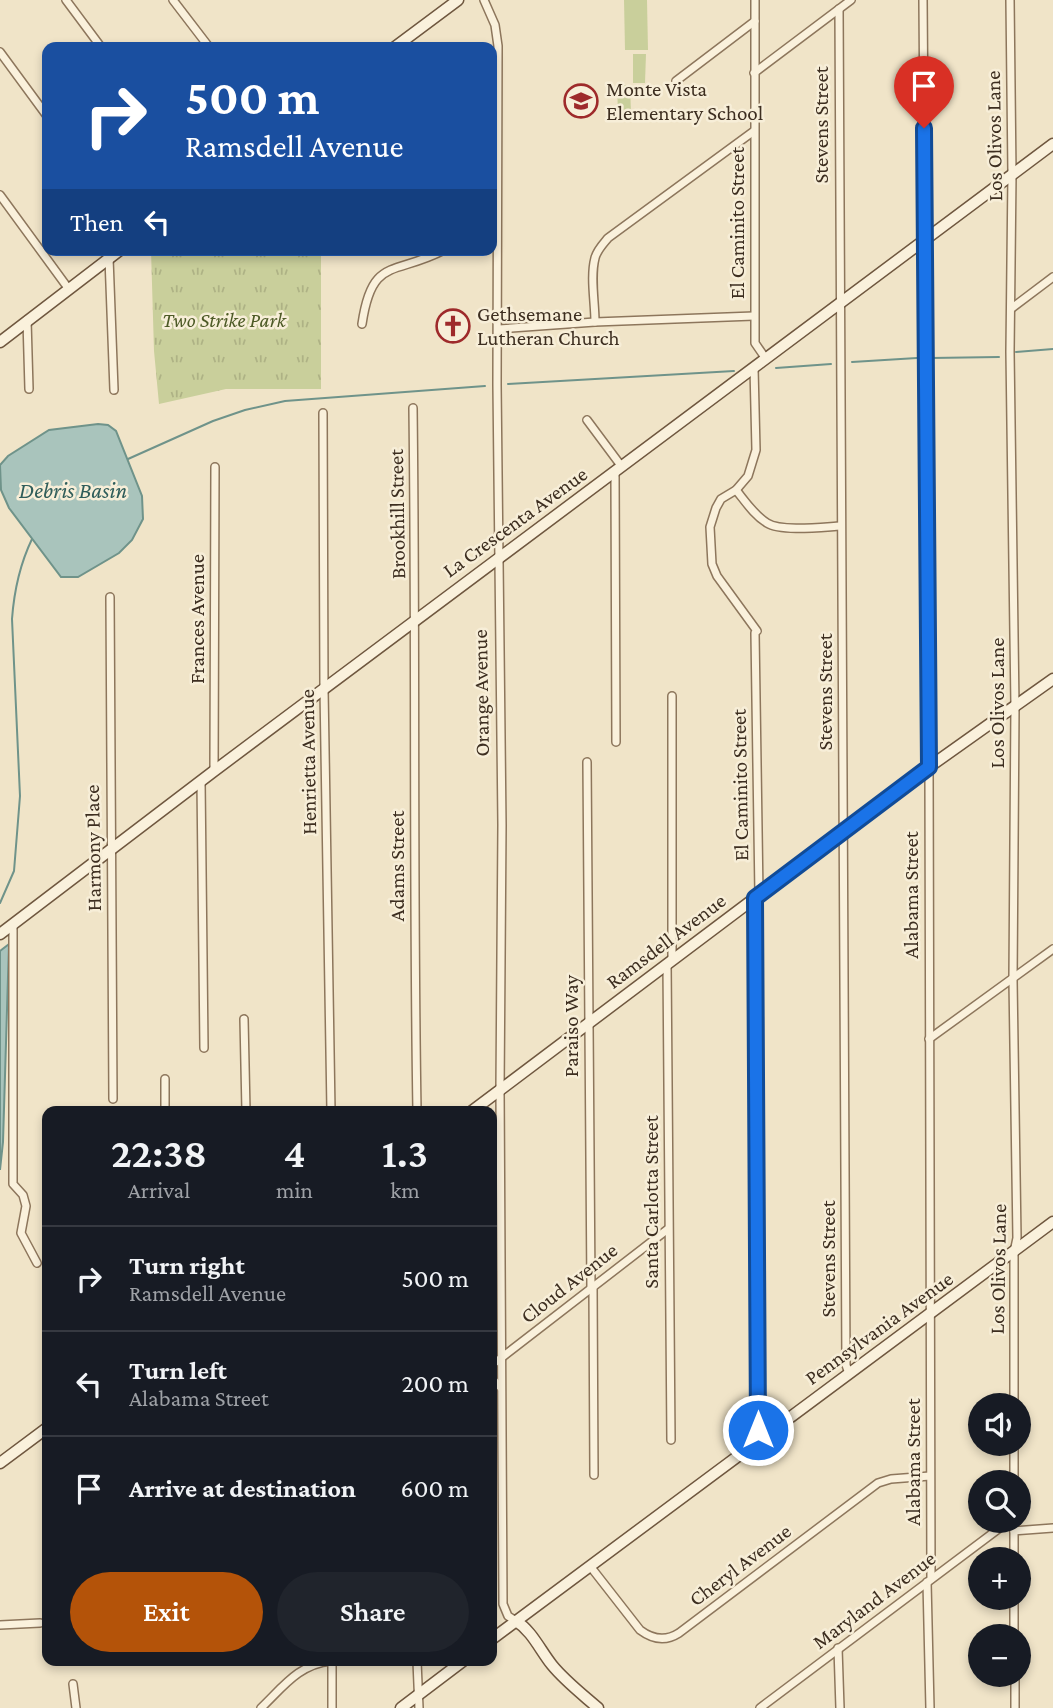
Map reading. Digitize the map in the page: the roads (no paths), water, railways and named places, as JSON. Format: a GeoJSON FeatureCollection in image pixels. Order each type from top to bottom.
{"type":"FeatureCollection","features":[{"type":"Feature","properties":{"kind":"street"},"geometry":{"type":"LineString","coordinates":[[66,0],[97,42]]}},
{"type":"Feature","properties":{"kind":"street"},"geometry":{"type":"LineString","coordinates":[[173,0],[205,42]]}},
{"type":"Feature","properties":{"kind":"street"},"geometry":{"type":"LineString","coordinates":[[401,42],[458,0]]}},
{"type":"Feature","properties":{"kind":"street","name":"Orange Avenue"},"geometry":{"type":"LineString","coordinates":[[484,0],[495,25],[498,46],[497,85]]}},
{"type":"Feature","properties":{"kind":"street","name":"El Caminito Street"},"geometry":{"type":"LineString","coordinates":[[755,0],[754,316],[755,343],[766,359]]}},
{"type":"Feature","properties":{"kind":"street"},"geometry":{"type":"LineString","coordinates":[[754,73],[851,0]]}},
{"type":"Feature","properties":{"kind":"street","name":"Alabama Street"},"geometry":{"type":"LineString","coordinates":[[923,0],[929,767],[930,1708]]}},
{"type":"Feature","properties":{"kind":"street","name":"Los Olivos Lane"},"geometry":{"type":"LineString","coordinates":[[1010,0],[1015,706],[1013,980],[1017,1238],[1014,1252],[1014,1393]]}},
{"type":"Feature","properties":{"kind":"street","name":"Stevens Street"},"geometry":{"type":"LineString","coordinates":[[839,9],[846,1352],[849,1374]]}},
{"type":"Feature","properties":{"kind":"street"},"geometry":{"type":"LineString","coordinates":[[676,81],[755,21]]}},
{"type":"Feature","properties":{"kind":"street"},"geometry":{"type":"LineString","coordinates":[[0,52],[42,109]]}},
{"type":"Feature","properties":{"kind":"street"},"geometry":{"type":"LineString","coordinates":[[595,322],[594,268],[599,248],[754,131]]}},
{"type":"Feature","properties":{"kind":"street","name":"La Crescenta Avenue"},"geometry":{"type":"LineString","coordinates":[[0,934],[415,620],[1053,144]]}},
{"type":"Feature","properties":{"kind":"street"},"geometry":{"type":"LineString","coordinates":[[0,195],[42,252]]}},
{"type":"Feature","properties":{"kind":"street"},"geometry":{"type":"LineString","coordinates":[[45,256],[68,288]]}},
{"type":"Feature","properties":{"kind":"street"},"geometry":{"type":"LineString","coordinates":[[1,340],[112,256]]}},
{"type":"Feature","properties":{"kind":"street"},"geometry":{"type":"LineString","coordinates":[[362,324],[365,301],[374,281],[386,271],[427,256]]}},
{"type":"Feature","properties":{"kind":"street","name":"Orange Avenue"},"geometry":{"type":"LineString","coordinates":[[496,256],[499,329],[497,385],[502,825],[500,1090],[503,1604],[508,1616],[526,1628],[566,1681],[597,1708]]}},
{"type":"Feature","properties":{"kind":"street"},"geometry":{"type":"LineString","coordinates":[[110,258],[114,390]]}},
{"type":"Feature","properties":{"kind":"street"},"geometry":{"type":"LineString","coordinates":[[1012,308],[1053,278]]}},
{"type":"Feature","properties":{"kind":"street"},"geometry":{"type":"LineString","coordinates":[[499,329],[595,322],[754,316]]}},
{"type":"Feature","properties":{"kind":"street"},"geometry":{"type":"LineString","coordinates":[[27,320],[29,389]]}},
{"type":"Feature","properties":{"kind":"street","name":"El Caminito Street"},"geometry":{"type":"LineString","coordinates":[[754,368],[756,450],[747,475],[736,489],[721,499],[710,527],[712,564],[717,576],[756,632],[760,1440]]}},
{"type":"Feature","properties":{"kind":"street","name":"Brookhill Street"},"geometry":{"type":"LineString","coordinates":[[413,408],[415,620]]}},
{"type":"Feature","properties":{"kind":"street","name":"Henrietta Avenue"},"geometry":{"type":"LineString","coordinates":[[323,413],[324,689],[331,1106]]}},
{"type":"Feature","properties":{"kind":"street"},"geometry":{"type":"LineString","coordinates":[[587,420],[619,470],[616,742]]}},
{"type":"Feature","properties":{"kind":"street","name":"Frances Avenue"},"geometry":{"type":"LineString","coordinates":[[214,771],[215,467]]}},
{"type":"Feature","properties":{"kind":"street"},"geometry":{"type":"LineString","coordinates":[[736,489],[752,510],[770,525],[840,526]]}},
{"type":"Feature","properties":{"kind":"street","name":"Harmony Place"},"geometry":{"type":"LineString","coordinates":[[110,597],[113,1099]]}},
{"type":"Feature","properties":{"kind":"street","name":"Adams Street"},"geometry":{"type":"LineString","coordinates":[[415,620],[413,893],[417,1106]]}},
{"type":"Feature","properties":{"kind":"street","name":"Ramsdell Avenue"},"geometry":{"type":"LineString","coordinates":[[479,1106],[929,767],[1053,679]]}},
{"type":"Feature","properties":{"kind":"street","name":"Santa Carlotta Street"},"geometry":{"type":"LineString","coordinates":[[671,696],[668,1229],[671,1440]]}},
{"type":"Feature","properties":{"kind":"street","name":"Paraiso Way"},"geometry":{"type":"LineString","coordinates":[[587,762],[594,1475]]}},
{"type":"Feature","properties":{"kind":"street"},"geometry":{"type":"LineString","coordinates":[[201,781],[204,1048]]}},
{"type":"Feature","properties":{"kind":"street"},"geometry":{"type":"LineString","coordinates":[[13,924],[13,1184],[23,1195],[26,1206],[22,1233],[37,1263]]}},
{"type":"Feature","properties":{"kind":"street"},"geometry":{"type":"LineString","coordinates":[[929,1039],[1053,949]]}},
{"type":"Feature","properties":{"kind":"street"},"geometry":{"type":"LineString","coordinates":[[244,1019],[246,1106]]}},
{"type":"Feature","properties":{"kind":"street"},"geometry":{"type":"LineString","coordinates":[[165,1079],[165,1106]]}},
{"type":"Feature","properties":{"kind":"street","name":"Pennsylvania Avenue"},"geometry":{"type":"LineString","coordinates":[[497,1635],[1053,1222]]}},
{"type":"Feature","properties":{"kind":"street","name":"Cloud Avenue"},"geometry":{"type":"LineString","coordinates":[[497,1361],[668,1229]]}},
{"type":"Feature","properties":{"kind":"street"},"geometry":{"type":"LineString","coordinates":[[497,1384],[502,1389]]}},
{"type":"Feature","properties":{"kind":"street"},"geometry":{"type":"LineString","coordinates":[[0,1463],[42,1433]]}},
{"type":"Feature","properties":{"kind":"street","name":"Cheryl Avenue"},"geometry":{"type":"LineString","coordinates":[[590,1566],[640,1630],[649,1636],[666,1639],[678,1633],[878,1483],[891,1479],[930,1476]]}},
{"type":"Feature","properties":{"kind":"street"},"geometry":{"type":"LineString","coordinates":[[1031,1530],[1053,1528]]}},
{"type":"Feature","properties":{"kind":"street","name":"Maryland Avenue"},"geometry":{"type":"LineString","coordinates":[[760,1708],[995,1533]]}},
{"type":"Feature","properties":{"kind":"street"},"geometry":{"type":"LineString","coordinates":[[0,1625],[40,1623]]}},
{"type":"Feature","properties":{"kind":"street"},"geometry":{"type":"LineString","coordinates":[[838,1648],[841,1708]]}},
{"type":"Feature","properties":{"kind":"street"},"geometry":{"type":"LineString","coordinates":[[261,1708],[300,1671],[309,1666]]}},
{"type":"Feature","properties":{"kind":"street"},"geometry":{"type":"LineString","coordinates":[[332,1666],[332,1708]]}},
{"type":"Feature","properties":{"kind":"street"},"geometry":{"type":"LineString","coordinates":[[417,1666],[419,1708]]}},
{"type":"Feature","properties":{"kind":"street"},"geometry":{"type":"LineString","coordinates":[[401,1708],[456,1666]]}},
{"type":"Feature","properties":{"kind":"street"},"geometry":{"type":"LineString","coordinates":[[73,1685],[76,1708]]}},
{"type":"Feature","properties":{"kind":"street"},"geometry":{"type":"LineString","coordinates":[[1014,1687],[1015,1708]]}},
{"type":"Feature","properties":{"kind":"water","name":"Debris Basin"},"geometry":{"type":"Polygon","coordinates":[[[108,425],[116,431],[142,496],[143,519],[132,540],[119,553],[78,577],[61,577],[9,508],[1,490],[0,465],[8,456],[49,430],[108,425]]]}},
{"type":"Feature","properties":{"kind":"water"},"geometry":{"type":"Polygon","coordinates":[[[9,944],[3,1142],[0,1170],[0,951],[9,944]]]}},
{"type":"Feature","properties":{"kind":"waterway"},"geometry":{"type":"LineString","coordinates":[[1016,352],[1053,349]]}},
{"type":"Feature","properties":{"kind":"waterway"},"geometry":{"type":"LineString","coordinates":[[931,358],[999,357]]}},
{"type":"Feature","properties":{"kind":"waterway"},"geometry":{"type":"LineString","coordinates":[[852,362],[917,358]]}},
{"type":"Feature","properties":{"kind":"waterway"},"geometry":{"type":"LineString","coordinates":[[776,368],[831,364]]}},
{"type":"Feature","properties":{"kind":"waterway"},"geometry":{"type":"LineString","coordinates":[[508,384],[734,371]]}},
{"type":"Feature","properties":{"kind":"waterway"},"geometry":{"type":"LineString","coordinates":[[128,459],[213,421],[285,401],[485,386]]}},
{"type":"Feature","properties":{"kind":"waterway"},"geometry":{"type":"LineString","coordinates":[[0,903],[14,871],[20,796],[12,619],[18,578],[32,539]]}},
{"type":"Feature","properties":{"kind":"place","name":"Monte Vista Elementary School"},"geometry":{"type":"Point","coordinates":[581,101]}},
{"type":"Feature","properties":{"kind":"place","name":"Gethsemane Lutheran Church"},"geometry":{"type":"Point","coordinates":[453,326]}},
{"type":"Feature","properties":{"kind":"park label","name":"Two Strike Park"},"geometry":{"type":"Point","coordinates":[224,320]}}]}
